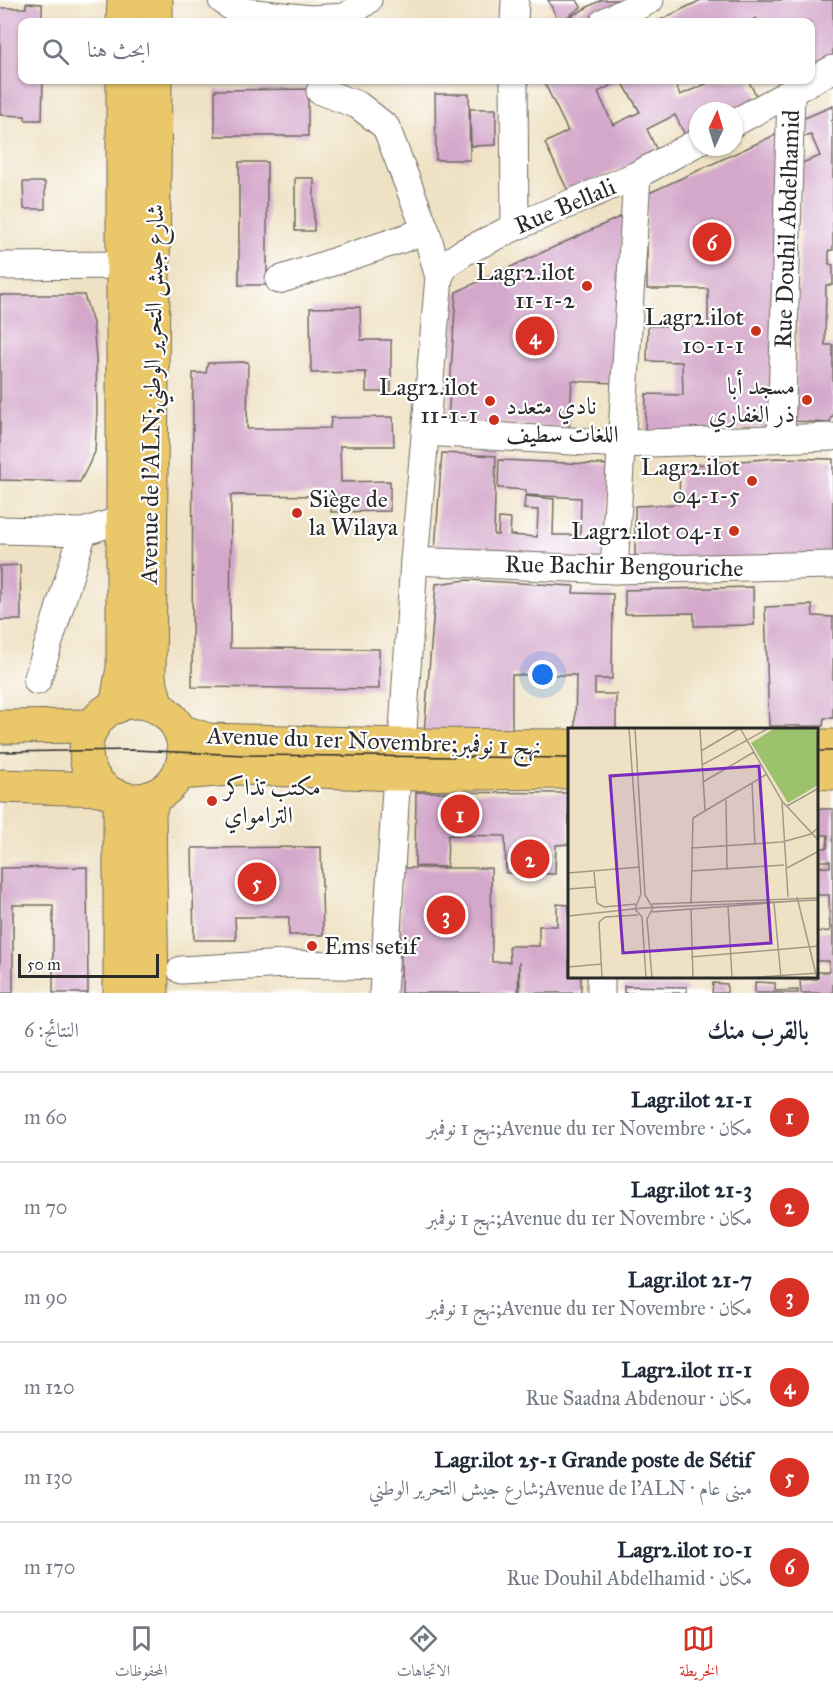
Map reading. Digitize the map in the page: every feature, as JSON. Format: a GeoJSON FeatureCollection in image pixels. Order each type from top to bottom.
{"type":"FeatureCollection","features":[{"type":"Feature","properties":{"kind":"main road"},"geometry":{"type":"LineString","coordinates":[[123,18],[124,0]]}},
{"type":"Feature","properties":{"kind":"main road"},"geometry":{"type":"LineString","coordinates":[[156,0],[156,18]]}},
{"type":"Feature","properties":{"kind":"main road","name":"Avenue de l'ALN;شارع جيش التحرير الوطني"},"geometry":{"type":"LineString","coordinates":[[123,84],[122,265],[149,678],[157,707]]}},
{"type":"Feature","properties":{"kind":"main road","name":"Avenue de l'ALN;شارع جيش التحرير الوطني"},"geometry":{"type":"LineString","coordinates":[[111,793],[92,776],[86,759],[86,743],[104,716],[123,668],[138,520],[155,84]]}},
{"type":"Feature","properties":{"kind":"main road"},"geometry":{"type":"LineString","coordinates":[[0,727],[104,716],[126,703],[136,702],[157,707],[171,717],[181,731],[185,752],[180,773],[169,787],[154,797],[137,801],[111,793],[0,786]]}},
{"type":"Feature","properties":{"kind":"main road","name":"Avenue du 1er Novembre;نهج 1 نوفمبر"},"geometry":{"type":"LineString","coordinates":[[181,731],[208,740],[400,760],[568,772]]}},
{"type":"Feature","properties":{"kind":"main road","name":"Avenue du 1er Novembre;نهج 1 نوفمبر"},"geometry":{"type":"LineString","coordinates":[[180,773],[400,760],[568,746]]}},
{"type":"Feature","properties":{"kind":"main road"},"geometry":{"type":"LineString","coordinates":[[111,793],[120,993]]}},
{"type":"Feature","properties":{"kind":"main road"},"geometry":{"type":"LineString","coordinates":[[152,993],[149,813],[154,797]]}},
{"type":"Feature","properties":{"kind":"street"},"geometry":{"type":"LineString","coordinates":[[222,0],[234,9],[246,12],[301,18]]}},
{"type":"Feature","properties":{"kind":"street"},"geometry":{"type":"LineString","coordinates":[[328,18],[346,17],[368,0]]}},
{"type":"Feature","properties":{"kind":"street"},"geometry":{"type":"LineString","coordinates":[[514,18],[515,0]]}},
{"type":"Feature","properties":{"kind":"street"},"geometry":{"type":"LineString","coordinates":[[612,18],[650,0]]}},
{"type":"Feature","properties":{"kind":"street"},"geometry":{"type":"LineString","coordinates":[[815,79],[833,69]]}},
{"type":"Feature","properties":{"kind":"street"},"geometry":{"type":"LineString","coordinates":[[514,84],[514,227]]}},
{"type":"Feature","properties":{"kind":"street"},"geometry":{"type":"LineString","coordinates":[[743,118],[806,84]]}},
{"type":"Feature","properties":{"kind":"street"},"geometry":{"type":"LineString","coordinates":[[320,91],[358,105],[386,127],[426,231],[439,277],[414,561],[383,993]]}},
{"type":"Feature","properties":{"kind":"street","name":"Rue Douhil Abdelhamid"},"geometry":{"type":"LineString","coordinates":[[781,438],[791,92]]}},
{"type":"Feature","properties":{"kind":"street","name":"Rue Bellali"},"geometry":{"type":"LineString","coordinates":[[439,277],[446,264],[464,252],[514,227],[637,175],[689,147]]}},
{"type":"Feature","properties":{"kind":"street"},"geometry":{"type":"LineString","coordinates":[[614,570],[637,175]]}},
{"type":"Feature","properties":{"kind":"street"},"geometry":{"type":"LineString","coordinates":[[279,280],[426,231]]}},
{"type":"Feature","properties":{"kind":"street"},"geometry":{"type":"LineString","coordinates":[[0,266],[122,265]]}},
{"type":"Feature","properties":{"kind":"street"},"geometry":{"type":"LineString","coordinates":[[426,432],[621,444],[833,437]]}},
{"type":"Feature","properties":{"kind":"street"},"geometry":{"type":"LineString","coordinates":[[0,530],[83,532],[138,520]]}},
{"type":"Feature","properties":{"kind":"street"},"geometry":{"type":"LineString","coordinates":[[37,681],[83,532]]}},
{"type":"Feature","properties":{"kind":"street","name":"Rue Bachir Bengouriche"},"geometry":{"type":"LineString","coordinates":[[414,561],[614,570],[833,565]]}},
{"type":"Feature","properties":{"kind":"street"},"geometry":{"type":"LineString","coordinates":[[181,970],[284,964],[385,966]]}},
{"type":"Feature","properties":{"kind":"building"},"geometry":{"type":"Polygon","coordinates":[[[548,0],[577,0],[581,7],[566,18],[557,18],[548,0]]]}},
{"type":"Feature","properties":{"kind":"building"},"geometry":{"type":"Polygon","coordinates":[[[601,0],[635,0],[599,18],[567,18],[601,0]]]}},
{"type":"Feature","properties":{"kind":"building"},"geometry":{"type":"Polygon","coordinates":[[[701,0],[833,0],[833,60],[815,69],[815,18],[664,18],[701,0]]]}},
{"type":"Feature","properties":{"kind":"building"},"geometry":{"type":"Polygon","coordinates":[[[26,3],[42,4],[42,18],[18,18],[18,84],[43,84],[42,120],[25,120],[25,116],[0,115],[0,8],[26,8],[26,3]]]}},
{"type":"Feature","properties":{"kind":"building"},"geometry":{"type":"Polygon","coordinates":[[[545,84],[613,84],[598,92],[613,125],[640,112],[623,84],[676,84],[680,95],[706,84],[750,84],[760,103],[743,108],[743,102],[689,102],[689,136],[686,137],[675,115],[647,129],[658,153],[568,191],[545,143],[568,131],[545,84]]]}},
{"type":"Feature","properties":{"kind":"building"},"geometry":{"type":"Polygon","coordinates":[[[308,89],[308,136],[215,136],[215,90],[308,89]]]}},
{"type":"Feature","properties":{"kind":"building"},"geometry":{"type":"Polygon","coordinates":[[[435,94],[469,94],[470,160],[436,160],[435,94]]]}},
{"type":"Feature","properties":{"kind":"building"},"geometry":{"type":"Polygon","coordinates":[[[833,106],[833,120],[831,121],[833,124],[833,250],[829,250],[829,264],[833,265],[833,285],[826,285],[825,345],[833,345],[833,417],[830,423],[795,421],[802,163],[820,156],[811,135],[800,138],[800,120],[833,106]]]}},
{"type":"Feature","properties":{"kind":"building"},"geometry":{"type":"Polygon","coordinates":[[[470,109],[496,109],[496,145],[471,146],[470,109]]]}},
{"type":"Feature","properties":{"kind":"building"},"geometry":{"type":"Polygon","coordinates":[[[775,135],[782,143],[771,428],[645,432],[646,394],[683,395],[682,362],[647,361],[648,326],[708,326],[708,289],[647,289],[647,194],[729,156],[743,156],[743,150],[775,135]]]}},
{"type":"Feature","properties":{"kind":"building"},"geometry":{"type":"Polygon","coordinates":[[[239,162],[267,162],[267,285],[239,285],[239,162]]]}},
{"type":"Feature","properties":{"kind":"building"},"geometry":{"type":"Polygon","coordinates":[[[295,178],[314,178],[314,231],[295,231],[295,178]]]}},
{"type":"Feature","properties":{"kind":"building"},"geometry":{"type":"Polygon","coordinates":[[[23,182],[45,182],[45,209],[24,209],[23,182]]]}},
{"type":"Feature","properties":{"kind":"building"},"geometry":{"type":"Polygon","coordinates":[[[624,215],[614,383],[572,381],[569,428],[448,421],[456,292],[624,215]]]}},
{"type":"Feature","properties":{"kind":"building"},"geometry":{"type":"Polygon","coordinates":[[[0,295],[84,295],[93,323],[97,411],[95,452],[80,482],[0,480],[0,295]]]}},
{"type":"Feature","properties":{"kind":"building"},"geometry":{"type":"Polygon","coordinates":[[[360,307],[361,340],[391,340],[391,392],[366,392],[366,372],[311,373],[310,308],[360,307]]]}},
{"type":"Feature","properties":{"kind":"building"},"geometry":{"type":"Polygon","coordinates":[[[248,362],[247,429],[330,428],[331,418],[393,417],[394,446],[340,446],[341,482],[390,481],[390,511],[331,512],[331,496],[231,495],[230,648],[379,649],[379,689],[192,687],[193,373],[206,373],[208,363],[248,362]]]}},
{"type":"Feature","properties":{"kind":"building"},"geometry":{"type":"Polygon","coordinates":[[[442,453],[496,456],[494,535],[498,535],[499,518],[511,519],[510,535],[537,537],[538,510],[524,509],[525,496],[554,499],[553,535],[580,535],[581,498],[526,495],[526,490],[498,488],[499,460],[611,465],[606,564],[435,550],[442,453]]]}},
{"type":"Feature","properties":{"kind":"building","name":"Lagr2.ilot 04-1"},"geometry":{"type":"Polygon","coordinates":[[[776,458],[833,459],[833,556],[635,564],[635,506],[679,504],[680,466],[776,458]]]}},
{"type":"Feature","properties":{"kind":"building"},"geometry":{"type":"Polygon","coordinates":[[[20,565],[21,620],[0,620],[0,566],[20,565]]]}},
{"type":"Feature","properties":{"kind":"building"},"geometry":{"type":"Polygon","coordinates":[[[467,580],[574,586],[573,593],[613,594],[612,679],[595,679],[595,694],[616,694],[616,728],[575,728],[576,675],[512,675],[512,733],[424,733],[436,584],[467,580]]]}},
{"type":"Feature","properties":{"kind":"building"},"geometry":{"type":"Polygon","coordinates":[[[753,587],[754,625],[694,626],[694,613],[625,614],[625,590],[753,587]]]}},
{"type":"Feature","properties":{"kind":"building"},"geometry":{"type":"Polygon","coordinates":[[[812,605],[813,616],[833,617],[833,718],[824,718],[823,726],[769,726],[765,607],[812,605]]]}},
{"type":"Feature","properties":{"kind":"building"},"geometry":{"type":"Polygon","coordinates":[[[416,792],[568,793],[568,844],[556,845],[555,874],[506,873],[505,836],[448,835],[447,867],[415,866],[416,792]]]}},
{"type":"Feature","properties":{"kind":"building"},"geometry":{"type":"Polygon","coordinates":[[[818,809],[833,809],[833,993],[801,993],[800,980],[817,979],[818,972],[829,972],[829,961],[818,961],[818,932],[830,931],[829,895],[818,895],[818,867],[830,867],[830,861],[818,861],[818,848],[827,848],[828,835],[818,835],[818,809]]]}},
{"type":"Feature","properties":{"kind":"building"},"geometry":{"type":"Polygon","coordinates":[[[321,847],[323,935],[289,935],[289,917],[235,917],[236,940],[194,940],[192,848],[321,847]]]}},
{"type":"Feature","properties":{"kind":"building"},"geometry":{"type":"Polygon","coordinates":[[[87,867],[88,993],[53,993],[53,905],[13,905],[13,993],[0,993],[0,868],[87,867]]]}},
{"type":"Feature","properties":{"kind":"building"},"geometry":{"type":"Polygon","coordinates":[[[401,868],[491,868],[492,962],[510,962],[509,946],[539,946],[539,926],[557,926],[557,904],[568,905],[568,978],[581,978],[581,993],[520,993],[519,962],[518,993],[401,993],[401,868]]]}},
{"type":"Feature","properties":{"kind":"building"},"geometry":{"type":"Polygon","coordinates":[[[755,982],[775,983],[775,991],[798,990],[798,993],[755,993],[755,982]]]}},
{"type":"Feature","properties":{"kind":"building"},"geometry":{"type":"Polygon","coordinates":[[[713,983],[727,984],[727,993],[712,993],[713,983]]]}},
{"type":"Feature","properties":{"kind":"building"},"geometry":{"type":"Polygon","coordinates":[[[624,986],[687,987],[687,993],[624,993],[624,986]]]}},
{"type":"Feature","properties":{"kind":"tram line"},"geometry":{"type":"LineString","coordinates":[[0,752],[133,750],[245,755],[568,758]]}},
{"type":"Feature","properties":{"kind":"tram line"},"geometry":{"type":"LineString","coordinates":[[818,751],[833,751]]}},
{"type":"Feature","properties":{"kind":"place","name":"Lagr2.ilot 10-1"},"geometry":{"type":"Point","coordinates":[712,242]}},
{"type":"Feature","properties":{"kind":"place","name":"Lagr2.ilot 11-1-2"},"geometry":{"type":"Point","coordinates":[587,286]}},
{"type":"Feature","properties":{"kind":"place","name":"Lagr2.ilot 10-1-1"},"geometry":{"type":"Point","coordinates":[756,331]}},
{"type":"Feature","properties":{"kind":"place","name":"Lagr2.ilot 11-1"},"geometry":{"type":"Point","coordinates":[535,336]}},
{"type":"Feature","properties":{"kind":"place","name":"مسجد أبا ذر الغفاري"},"geometry":{"type":"Point","coordinates":[807,400]}},
{"type":"Feature","properties":{"kind":"place","name":"Lagr2.ilot 11-1-1"},"geometry":{"type":"Point","coordinates":[490,401]}},
{"type":"Feature","properties":{"kind":"place","name":"نادي متعدد اللغات سطيف"},"geometry":{"type":"Point","coordinates":[494,420]}},
{"type":"Feature","properties":{"kind":"place","name":"Lagr2.ilot 04-1-5"},"geometry":{"type":"Point","coordinates":[752,481]}},
{"type":"Feature","properties":{"kind":"place","name":"Siège de la Wilaya"},"geometry":{"type":"Point","coordinates":[297,513]}},
{"type":"Feature","properties":{"kind":"place","name":"Lagr2.ilot 04-1"},"geometry":{"type":"Point","coordinates":[734,531]}},
{"type":"Feature","properties":{"kind":"place","name":"مكتب تذاكر الترامواي"},"geometry":{"type":"Point","coordinates":[212,801]}},
{"type":"Feature","properties":{"kind":"place","name":"Lagr.ilot 21-1"},"geometry":{"type":"Point","coordinates":[460,814]}},
{"type":"Feature","properties":{"kind":"place","name":"Lagr.ilot 21-3"},"geometry":{"type":"Point","coordinates":[530,859]}},
{"type":"Feature","properties":{"kind":"place","name":"Lagr.ilot 25-1 Grande poste de Sétif"},"geometry":{"type":"Point","coordinates":[257,882]}},
{"type":"Feature","properties":{"kind":"place","name":"Lagr.ilot 21-7"},"geometry":{"type":"Point","coordinates":[446,915]}},
{"type":"Feature","properties":{"kind":"place","name":"Ems setif"},"geometry":{"type":"Point","coordinates":[312,946]}}]}
